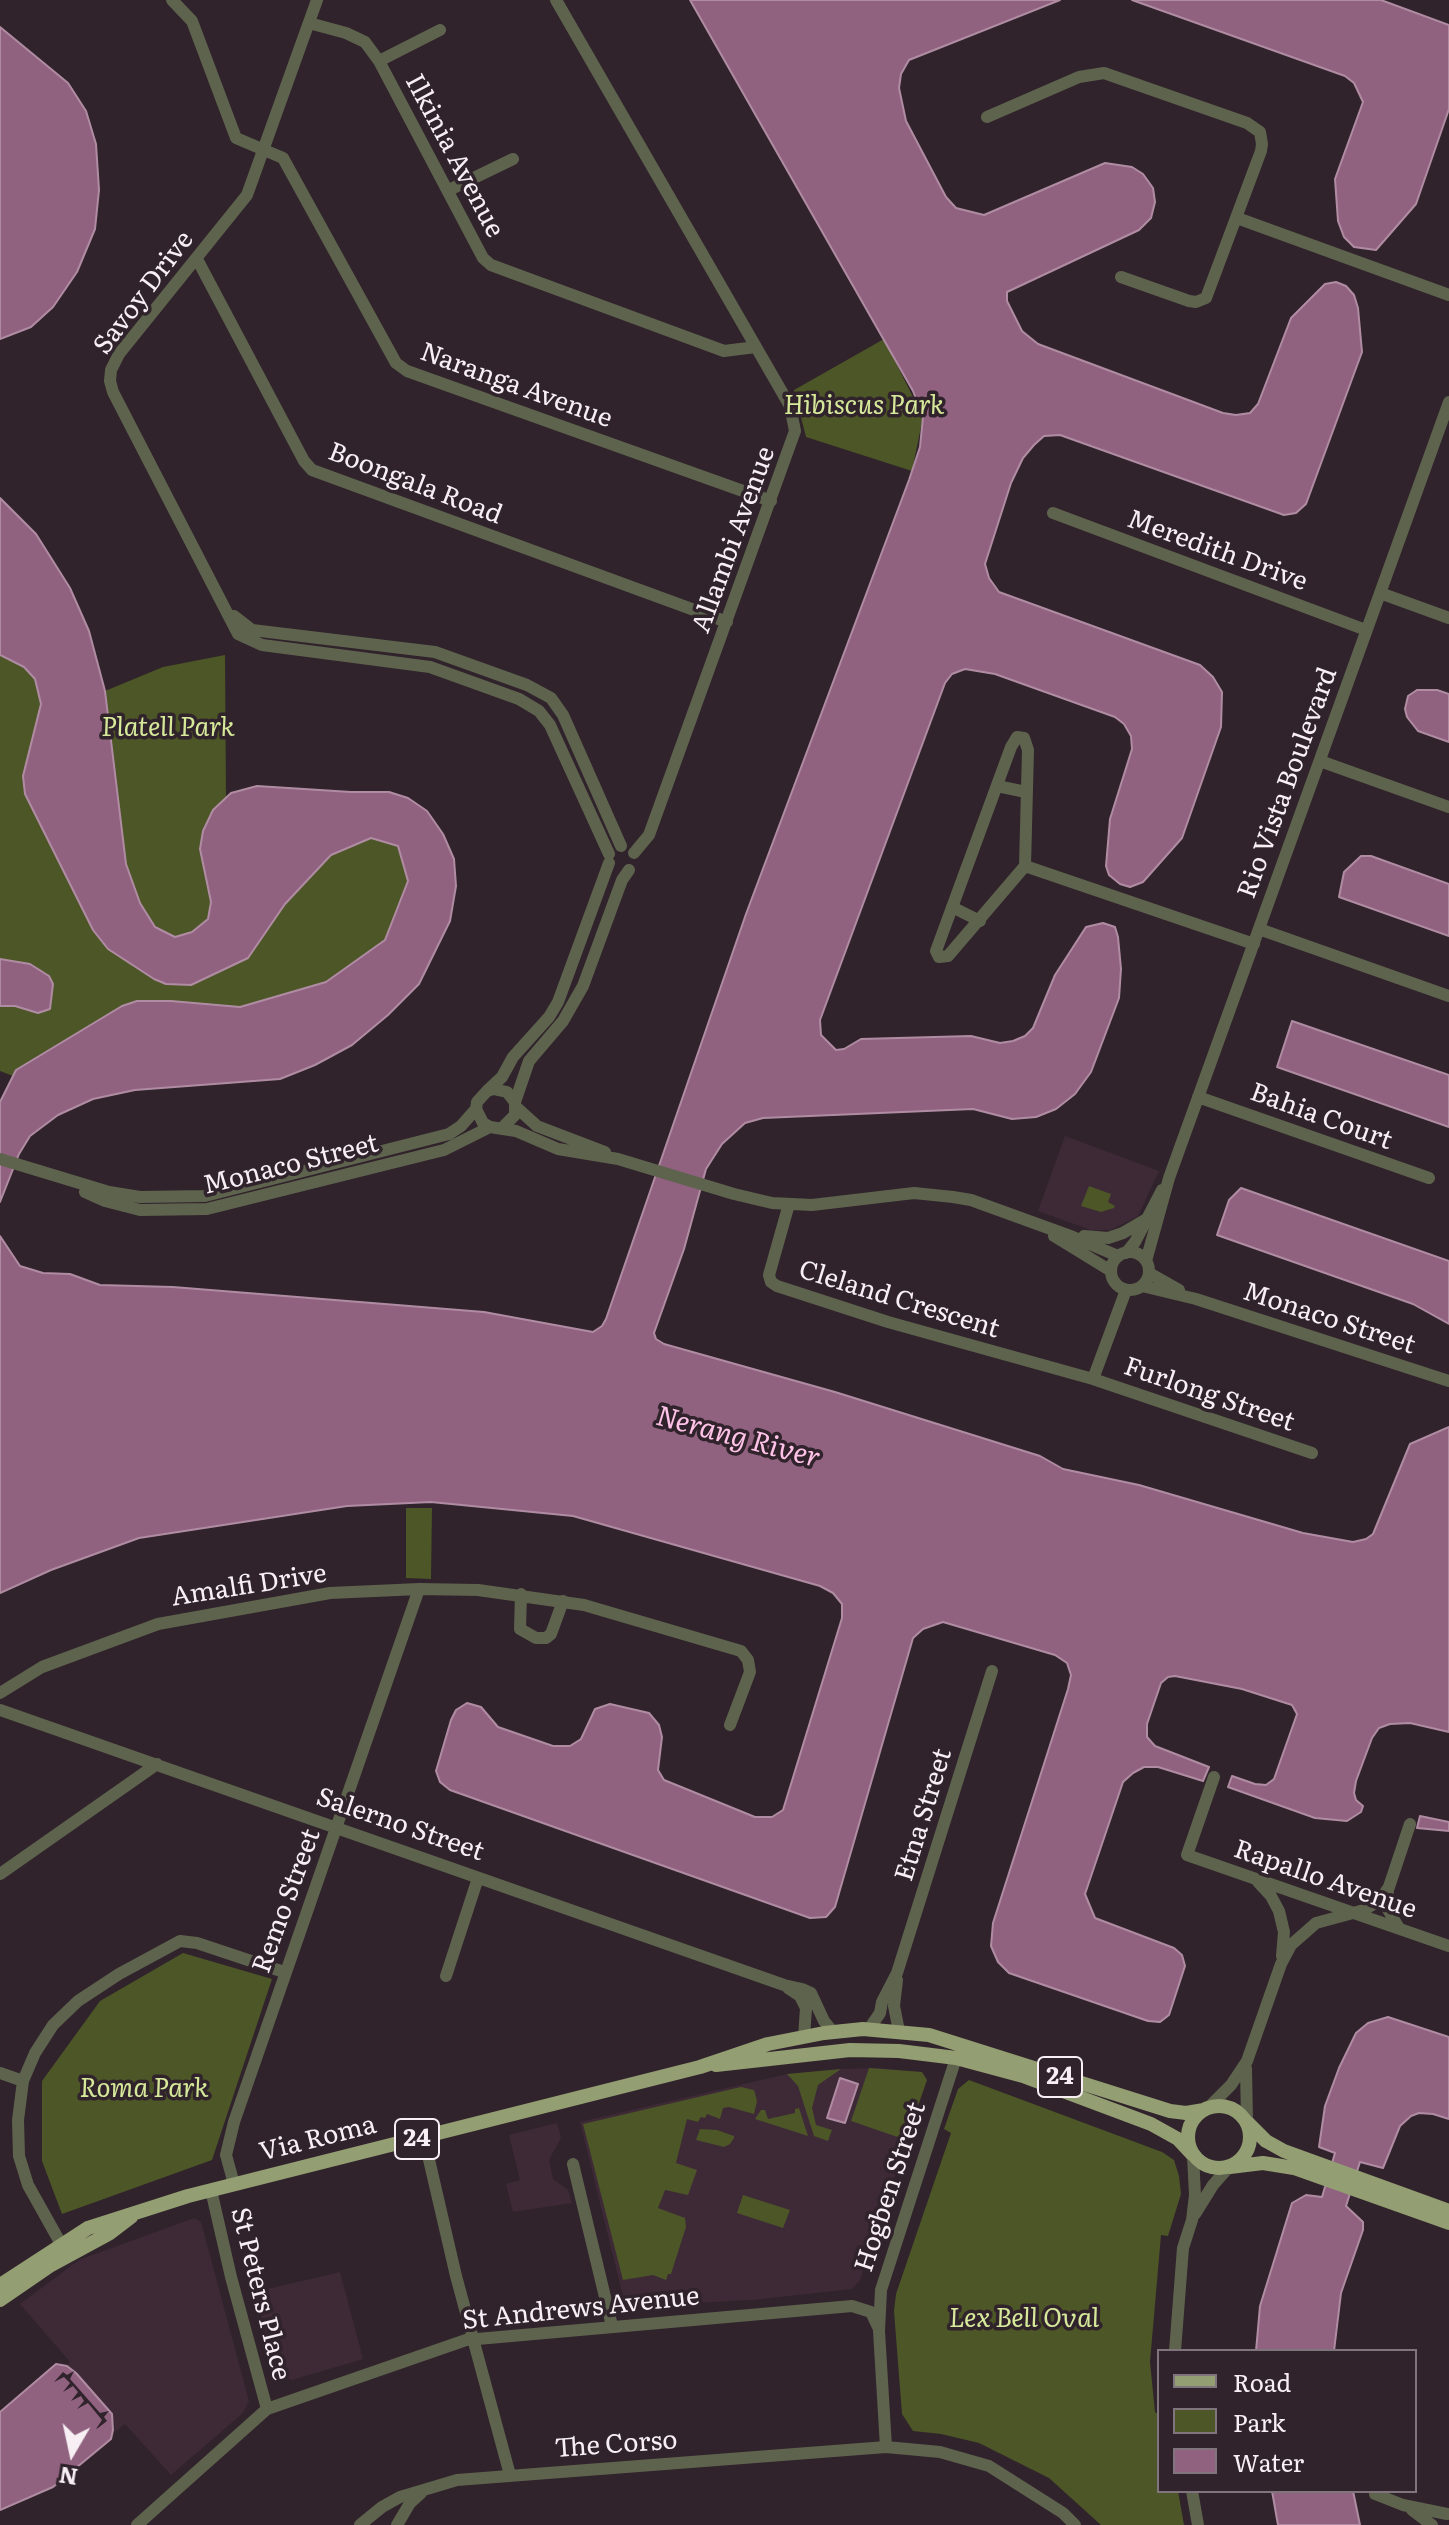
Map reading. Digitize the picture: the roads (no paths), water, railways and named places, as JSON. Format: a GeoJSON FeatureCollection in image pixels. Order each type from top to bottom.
{"type":"FeatureCollection","features":[{"type":"Feature","properties":{"kind":"main road","name":"Via Roma"},"geometry":{"type":"LineString","coordinates":[[700,2067],[733,2054],[809,2036],[869,2029],[899,2031],[951,2040],[1170,2111],[1186,2113],[1206,2109]]}},
{"type":"Feature","properties":{"kind":"main road","name":"Via Roma"},"geometry":{"type":"LineString","coordinates":[[0,2285],[94,2226],[211,2190],[700,2067],[866,2050],[956,2058]]}},
{"type":"Feature","properties":{"kind":"main road","name":"24"},"geometry":{"type":"LineString","coordinates":[[956,2058],[1023,2076],[1151,2124],[1178,2139],[1209,2168],[1269,2163],[1328,2173]]}},
{"type":"Feature","properties":{"kind":"main road","name":"24"},"geometry":{"type":"LineString","coordinates":[[1206,2109],[1220,2106],[1233,2108],[1261,2137],[1279,2148],[1328,2173],[1449,2223]]}},
{"type":"Feature","properties":{"kind":"main road"},"geometry":{"type":"LineString","coordinates":[[1192,2155],[1190,2132],[1194,2121],[1206,2109]]}},
{"type":"Feature","properties":{"kind":"main road"},"geometry":{"type":"LineString","coordinates":[[1229,2167],[1245,2151],[1249,2138],[1247,2123]]}},
{"type":"Feature","properties":{"kind":"main road","name":"24"},"geometry":{"type":"LineString","coordinates":[[1355,2183],[1449,2211]]}},
{"type":"Feature","properties":{"kind":"main road","name":"Via Roma"},"geometry":{"type":"LineString","coordinates":[[0,2300],[62,2258],[110,2233],[134,2214]]}},
{"type":"Feature","properties":{"kind":"street","name":"Naranga Avenue"},"geometry":{"type":"LineString","coordinates":[[172,0],[192,21],[236,138],[283,158],[396,363],[407,371],[771,501]]}},
{"type":"Feature","properties":{"kind":"street","name":"Savoy Drive"},"geometry":{"type":"LineString","coordinates":[[317,0],[247,195],[119,354],[111,370],[110,381],[238,634],[249,641],[430,667],[519,699],[539,711],[550,725],[609,858]]}},
{"type":"Feature","properties":{"kind":"street","name":"Allambi Avenue"},"geometry":{"type":"LineString","coordinates":[[556,0],[790,406],[795,431],[649,835],[634,853]]}},
{"type":"Feature","properties":{"kind":"street","name":"Ilkinia Avenue"},"geometry":{"type":"LineString","coordinates":[[309,23],[346,33],[365,42],[379,61],[483,258],[491,265],[724,351],[756,347]]}},
{"type":"Feature","properties":{"kind":"street"},"geometry":{"type":"LineString","coordinates":[[379,61],[440,30]]}},
{"type":"Feature","properties":{"kind":"street"},"geometry":{"type":"LineString","coordinates":[[987,117],[1079,77],[1104,73],[1247,123],[1260,132],[1262,144],[1210,293],[1202,300],[1189,301],[1121,277]]}},
{"type":"Feature","properties":{"kind":"street"},"geometry":{"type":"LineString","coordinates":[[449,190],[513,159]]}},
{"type":"Feature","properties":{"kind":"street"},"geometry":{"type":"LineString","coordinates":[[1237,218],[1449,295]]}},
{"type":"Feature","properties":{"kind":"street","name":"Boongala Road"},"geometry":{"type":"LineString","coordinates":[[197,259],[304,461],[312,470],[727,622]]}},
{"type":"Feature","properties":{"kind":"street","name":"Rio Vista Boulevard"},"geometry":{"type":"LineString","coordinates":[[1147,1267],[1169,1178],[1366,630],[1445,428],[1449,402]]}},
{"type":"Feature","properties":{"kind":"street","name":"Meredith Drive"},"geometry":{"type":"LineString","coordinates":[[1053,513],[1366,630]]}},
{"type":"Feature","properties":{"kind":"street"},"geometry":{"type":"LineString","coordinates":[[1380,593],[1449,618]]}},
{"type":"Feature","properties":{"kind":"street","name":"Savoy Drive"},"geometry":{"type":"LineString","coordinates":[[226,609],[252,630],[435,652],[527,685],[551,698],[563,715],[621,846]]}},
{"type":"Feature","properties":{"kind":"street"},"geometry":{"type":"LineString","coordinates":[[1021,737],[1028,750],[1026,792],[1025,866],[948,956],[939,957],[936,951],[1013,741],[1021,737]]}},
{"type":"Feature","properties":{"kind":"street"},"geometry":{"type":"LineString","coordinates":[[1320,761],[1449,807]]}},
{"type":"Feature","properties":{"kind":"street"},"geometry":{"type":"LineString","coordinates":[[997,786],[1026,792]]}},
{"type":"Feature","properties":{"kind":"street"},"geometry":{"type":"LineString","coordinates":[[595,824],[609,819]]}},
{"type":"Feature","properties":{"kind":"street"},"geometry":{"type":"LineString","coordinates":[[496,1127],[510,1123],[529,1061],[563,1021],[583,986],[622,880],[635,861],[634,853],[628,847],[621,846],[609,858],[558,1002],[549,1017],[513,1057],[502,1077],[477,1102],[476,1109],[483,1123],[558,1149],[618,1159]]}},
{"type":"Feature","properties":{"kind":"street"},"geometry":{"type":"LineString","coordinates":[[609,858],[616,871],[629,870]]}},
{"type":"Feature","properties":{"kind":"street"},"geometry":{"type":"LineString","coordinates":[[1025,866],[1254,944]]}},
{"type":"Feature","properties":{"kind":"street"},"geometry":{"type":"LineString","coordinates":[[952,907],[980,921]]}},
{"type":"Feature","properties":{"kind":"street"},"geometry":{"type":"LineString","coordinates":[[1259,929],[1449,996]]}},
{"type":"Feature","properties":{"kind":"street"},"geometry":{"type":"LineString","coordinates":[[487,1091],[507,1092],[515,1105],[537,1126],[618,1159],[754,1199],[812,1205],[891,1195],[931,1194],[971,1200],[1122,1254],[1141,1255],[1147,1267],[1142,1286],[1126,1290],[1115,1283],[1111,1271],[1038,1226]]}},
{"type":"Feature","properties":{"kind":"street","name":"Bahia Court"},"geometry":{"type":"LineString","coordinates":[[1198,1097],[1429,1178]]}},
{"type":"Feature","properties":{"kind":"street","name":"Monaco Street"},"geometry":{"type":"LineString","coordinates":[[0,1159],[109,1192],[140,1197],[205,1196],[449,1134],[476,1109]]}},
{"type":"Feature","properties":{"kind":"street","name":"Monaco Street"},"geometry":{"type":"LineString","coordinates":[[55,1177],[105,1201],[140,1210],[207,1209],[444,1150],[496,1127]]}},
{"type":"Feature","properties":{"kind":"street"},"geometry":{"type":"LineString","coordinates":[[420,1141],[423,1155]]}},
{"type":"Feature","properties":{"kind":"street","name":"Rio Vista Boulevard"},"geometry":{"type":"LineString","coordinates":[[1122,1254],[1135,1242],[1169,1178]]}},
{"type":"Feature","properties":{"kind":"street"},"geometry":{"type":"LineString","coordinates":[[754,1199],[774,1212],[782,1226]]}},
{"type":"Feature","properties":{"kind":"street","name":"Cleland Crescent"},"geometry":{"type":"LineString","coordinates":[[789,1204],[769,1275],[771,1282],[777,1286],[888,1322],[1093,1379]]}},
{"type":"Feature","properties":{"kind":"street"},"geometry":{"type":"LineString","coordinates":[[1073,1237],[1108,1238],[1147,1219]]}},
{"type":"Feature","properties":{"kind":"street"},"geometry":{"type":"LineString","coordinates":[[1111,1271],[1122,1254]]}},
{"type":"Feature","properties":{"kind":"street","name":"Monaco Street"},"geometry":{"type":"LineString","coordinates":[[1147,1267],[1196,1299]]}},
{"type":"Feature","properties":{"kind":"street","name":"Monaco Street"},"geometry":{"type":"LineString","coordinates":[[1142,1286],[1196,1299],[1447,1381]]}},
{"type":"Feature","properties":{"kind":"street"},"geometry":{"type":"LineString","coordinates":[[1093,1379],[1126,1290]]}},
{"type":"Feature","properties":{"kind":"street","name":"Furlong Street"},"geometry":{"type":"LineString","coordinates":[[1093,1379],[1312,1453]]}},
{"type":"Feature","properties":{"kind":"street","name":"Remo Street"},"geometry":{"type":"LineString","coordinates":[[234,2184],[226,2155],[227,2145],[284,1972],[419,1589]]}},
{"type":"Feature","properties":{"kind":"street","name":"Amalfi Drive"},"geometry":{"type":"LineString","coordinates":[[0,1693],[42,1667],[158,1624],[330,1593],[478,1590],[563,1601],[741,1651],[748,1660],[750,1672],[730,1725]]}},
{"type":"Feature","properties":{"kind":"street"},"geometry":{"type":"LineString","coordinates":[[521,1594],[520,1629],[539,1638],[551,1634],[563,1601]]}},
{"type":"Feature","properties":{"kind":"street","name":"Etna Street"},"geometry":{"type":"LineString","coordinates":[[869,2029],[880,2013],[882,2002],[897,1973],[992,1671]]}},
{"type":"Feature","properties":{"kind":"street","name":"Salerno Street"},"geometry":{"type":"LineString","coordinates":[[0,1710],[802,1989],[811,1993],[824,2021],[833,2032]]}},
{"type":"Feature","properties":{"kind":"street"},"geometry":{"type":"LineString","coordinates":[[0,1874],[157,1764]]}},
{"type":"Feature","properties":{"kind":"street","name":"Rapallo Avenue"},"geometry":{"type":"LineString","coordinates":[[1214,1777],[1187,1855],[1449,1946]]}},
{"type":"Feature","properties":{"kind":"street"},"geometry":{"type":"LineString","coordinates":[[1401,1930],[1387,1908],[1389,1887],[1410,1824]]}},
{"type":"Feature","properties":{"kind":"street"},"geometry":{"type":"LineString","coordinates":[[446,1976],[478,1878]]}},
{"type":"Feature","properties":{"kind":"street"},"geometry":{"type":"LineString","coordinates":[[1255,1879],[1271,1896],[1282,1919],[1284,1945],[1279,1970]]}},
{"type":"Feature","properties":{"kind":"street"},"geometry":{"type":"LineString","coordinates":[[1206,2109],[1227,2090],[1247,2061],[1291,1945],[1306,1930],[1325,1919],[1353,1913],[1377,1903],[1389,1887]]}},
{"type":"Feature","properties":{"kind":"street"},"geometry":{"type":"LineString","coordinates":[[61,2244],[28,2185],[19,2156],[18,2120],[23,2081],[35,2053],[53,2025],[78,2001],[119,1974],[180,1941],[197,1943],[284,1972]]}},
{"type":"Feature","properties":{"kind":"street","name":"Etna Street"},"geometry":{"type":"LineString","coordinates":[[897,1973],[894,2006],[899,2031]]}},
{"type":"Feature","properties":{"kind":"street"},"geometry":{"type":"LineString","coordinates":[[784,1985],[800,1996],[806,2008],[809,2036],[834,2052]]}},
{"type":"Feature","properties":{"kind":"street","name":"Hogben Street"},"geometry":{"type":"LineString","coordinates":[[879,2331],[884,2279],[956,2058]]}},
{"type":"Feature","properties":{"kind":"street"},"geometry":{"type":"LineString","coordinates":[[1247,2061],[1247,2123]]}},
{"type":"Feature","properties":{"kind":"street"},"geometry":{"type":"LineString","coordinates":[[0,2073],[23,2081]]}},
{"type":"Feature","properties":{"kind":"street"},"geometry":{"type":"LineString","coordinates":[[424,2138],[456,2276],[510,2475]]}},
{"type":"Feature","properties":{"kind":"street"},"geometry":{"type":"LineString","coordinates":[[1175,2349],[1183,2248],[1192,2220],[1196,2184],[1192,2155]]}},
{"type":"Feature","properties":{"kind":"street"},"geometry":{"type":"LineString","coordinates":[[573,2164],[612,2326]]}},
{"type":"Feature","properties":{"kind":"street"},"geometry":{"type":"LineString","coordinates":[[1192,2220],[1213,2185],[1229,2167]]}},
{"type":"Feature","properties":{"kind":"street","name":"St Peters Place"},"geometry":{"type":"LineString","coordinates":[[211,2190],[267,2409]]}},
{"type":"Feature","properties":{"kind":"street","name":"St Andrews Avenue"},"geometry":{"type":"LineString","coordinates":[[137,2525],[267,2409],[475,2339],[852,2306],[871,2312],[879,2331]]}},
{"type":"Feature","properties":{"kind":"street"},"geometry":{"type":"LineString","coordinates":[[879,2331],[886,2447]]}},
{"type":"Feature","properties":{"kind":"street","name":"The Corso"},"geometry":{"type":"LineString","coordinates":[[360,2525],[400,2497],[442,2483],[510,2475],[886,2447],[940,2452],[989,2466],[1063,2513],[1075,2525]]}},
{"type":"Feature","properties":{"kind":"street"},"geometry":{"type":"LineString","coordinates":[[397,2525],[416,2496],[442,2483]]}},
{"type":"Feature","properties":{"kind":"street"},"geometry":{"type":"LineString","coordinates":[[1192,2493],[1198,2525]]}},
{"type":"Feature","properties":{"kind":"street"},"geometry":{"type":"LineString","coordinates":[[1375,2494],[1403,2505],[1448,2515]]}},
{"type":"Feature","properties":{"kind":"street"},"geometry":{"type":"LineString","coordinates":[[1403,2505],[1433,2525],[1438,2517],[1448,2515]]}},
{"type":"Feature","properties":{"kind":"street"},"geometry":{"type":"LineString","coordinates":[[375,2512],[389,2525]]}},
{"type":"Feature","properties":{"kind":"water","name":"Nerang River"},"geometry":{"type":"Polygon","coordinates":[[[690,0],[1060,0],[909,60],[901,74],[899,88],[906,121],[946,197],[956,208],[984,215],[1105,163],[1132,167],[1143,174],[1153,188],[1155,202],[1151,218],[1139,230],[1007,292],[1007,301],[1022,331],[1038,344],[1223,413],[1236,415],[1250,413],[1258,404],[1291,318],[1325,284],[1336,282],[1346,286],[1354,295],[1358,308],[1362,352],[1306,504],[1296,513],[1284,515],[1060,435],[1044,436],[1034,445],[1023,458],[1011,483],[985,564],[989,578],[999,592],[1200,665],[1213,677],[1222,692],[1221,727],[1182,838],[1143,882],[1130,887],[1120,884],[1109,875],[1106,866],[1110,819],[1132,749],[1131,736],[1124,724],[1115,717],[995,674],[965,669],[952,674],[945,683],[820,1020],[821,1035],[836,1050],[861,1039],[971,1036],[1000,1043],[1013,1041],[1033,1028],[1055,975],[1086,927],[1103,923],[1115,927],[1118,937],[1121,969],[1119,998],[1091,1072],[1075,1094],[1056,1109],[1036,1117],[1012,1119],[973,1109],[763,1118],[745,1123],[722,1144],[706,1169],[684,1249],[654,1333],[656,1339],[664,1344],[835,1392],[1040,1456],[1063,1469],[1139,1485],[1303,1533],[1353,1542],[1373,1534],[1410,1444],[1449,1427],[1449,1732],[1410,1723],[1379,1728],[1372,1738],[1356,1781],[1354,1793],[1363,1806],[1361,1812],[1347,1821],[1315,1818],[1228,1787],[1232,1776],[1266,1785],[1274,1779],[1297,1714],[1292,1705],[1242,1689],[1175,1676],[1161,1683],[1147,1724],[1147,1737],[1155,1746],[1209,1767],[1203,1781],[1158,1767],[1144,1767],[1123,1782],[1085,1894],[1095,1918],[1174,1948],[1182,1955],[1185,1966],[1169,2015],[1160,2022],[1148,2021],[1009,1973],[998,1962],[991,1946],[993,1923],[1068,1689],[1071,1675],[1067,1663],[1055,1655],[943,1622],[923,1629],[913,1638],[835,1907],[826,1917],[810,1918],[450,1790],[440,1782],[436,1771],[451,1720],[456,1710],[467,1703],[481,1707],[498,1727],[553,1746],[570,1746],[581,1739],[595,1709],[610,1704],[649,1713],[659,1725],[662,1737],[658,1770],[664,1780],[755,1817],[772,1817],[783,1810],[842,1618],[842,1604],[833,1593],[820,1586],[573,1516],[431,1502],[347,1506],[139,1538],[51,1570],[0,1593],[0,1236],[20,1266],[43,1273],[70,1274],[100,1285],[173,1287],[484,1312],[593,1332],[606,1319],[746,914],[909,480],[920,447],[923,417],[913,391],[690,0]]]}},
{"type":"Feature","properties":{"kind":"water"},"geometry":{"type":"Polygon","coordinates":[[[1132,0],[1381,0],[1449,25],[1449,109],[1416,204],[1376,250],[1354,247],[1344,237],[1338,221],[1335,179],[1363,102],[1354,83],[1345,76],[1132,0]]]}},
{"type":"Feature","properties":{"kind":"water"},"geometry":{"type":"Polygon","coordinates":[[[0,27],[68,83],[86,111],[96,144],[99,190],[95,229],[77,272],[53,307],[31,327],[0,339],[0,27]]]}},
{"type":"Feature","properties":{"kind":"water"},"geometry":{"type":"Polygon","coordinates":[[[0,498],[36,534],[70,588],[89,631],[105,691],[126,864],[140,903],[155,927],[175,937],[192,932],[208,919],[211,902],[200,849],[203,831],[213,810],[231,793],[257,786],[389,792],[408,798],[427,811],[443,834],[454,859],[456,886],[450,921],[419,984],[352,1045],[280,1079],[135,1090],[93,1099],[58,1115],[30,1136],[19,1154],[0,1202],[0,1102],[16,1070],[122,1006],[137,1001],[240,1007],[326,982],[385,940],[408,881],[398,846],[371,838],[331,855],[285,904],[248,958],[191,985],[166,984],[154,979],[108,949],[93,930],[25,794],[23,776],[41,704],[35,679],[24,667],[0,655],[0,498]]]}},
{"type":"Feature","properties":{"kind":"water"},"geometry":{"type":"Polygon","coordinates":[[[1417,690],[1437,690],[1449,694],[1449,742],[1418,731],[1407,717],[1408,696],[1417,690]]]}},
{"type":"Feature","properties":{"kind":"water"},"geometry":{"type":"Polygon","coordinates":[[[1361,856],[1371,856],[1449,884],[1449,936],[1339,897],[1344,872],[1361,856]]]}},
{"type":"Feature","properties":{"kind":"water"},"geometry":{"type":"Polygon","coordinates":[[[0,959],[30,964],[49,976],[53,984],[50,1009],[38,1013],[15,1006],[0,1006],[0,959]]]}},
{"type":"Feature","properties":{"kind":"water"},"geometry":{"type":"Polygon","coordinates":[[[1292,1021],[1449,1075],[1449,1127],[1277,1067],[1292,1021]]]}},
{"type":"Feature","properties":{"kind":"water"},"geometry":{"type":"Polygon","coordinates":[[[1241,1188],[1449,1261],[1449,1324],[1413,1304],[1217,1235],[1229,1200],[1241,1188]]]}},
{"type":"Feature","properties":{"kind":"water"},"geometry":{"type":"Polygon","coordinates":[[[1420,1816],[1449,1822],[1449,1831],[1417,1828],[1420,1816]]]}},
{"type":"Feature","properties":{"kind":"water"},"geometry":{"type":"Polygon","coordinates":[[[1388,2017],[1449,2037],[1449,2119],[1433,2114],[1411,2116],[1400,2126],[1383,2168],[1360,2162],[1346,2206],[1363,2222],[1363,2230],[1341,2293],[1334,2349],[1256,2349],[1260,2306],[1292,2203],[1306,2195],[1322,2197],[1335,2153],[1319,2147],[1325,2106],[1356,2033],[1368,2023],[1388,2017]]]}},
{"type":"Feature","properties":{"kind":"water"},"geometry":{"type":"Polygon","coordinates":[[[840,2078],[858,2084],[845,2123],[827,2118],[840,2078]]]}},
{"type":"Feature","properties":{"kind":"water"},"geometry":{"type":"Polygon","coordinates":[[[56,2364],[67,2366],[76,2373],[112,2414],[111,2439],[53,2487],[0,2510],[0,2412],[56,2364]]]}},
{"type":"Feature","properties":{"kind":"water"},"geometry":{"type":"Polygon","coordinates":[[[1272,2493],[1353,2493],[1360,2525],[1278,2525],[1272,2493]]]}},
{"type":"Feature","properties":{"kind":"park label","name":"Hibiscus Park"},"geometry":{"type":"Point","coordinates":[864,406]}},
{"type":"Feature","properties":{"kind":"park label","name":"Platell Park"},"geometry":{"type":"Point","coordinates":[168,728]}},
{"type":"Feature","properties":{"kind":"park label","name":"Roma Park"},"geometry":{"type":"Point","coordinates":[144,2089]}},
{"type":"Feature","properties":{"kind":"park label","name":"Lex Bell Oval"},"geometry":{"type":"Point","coordinates":[1024,2319]}}]}
